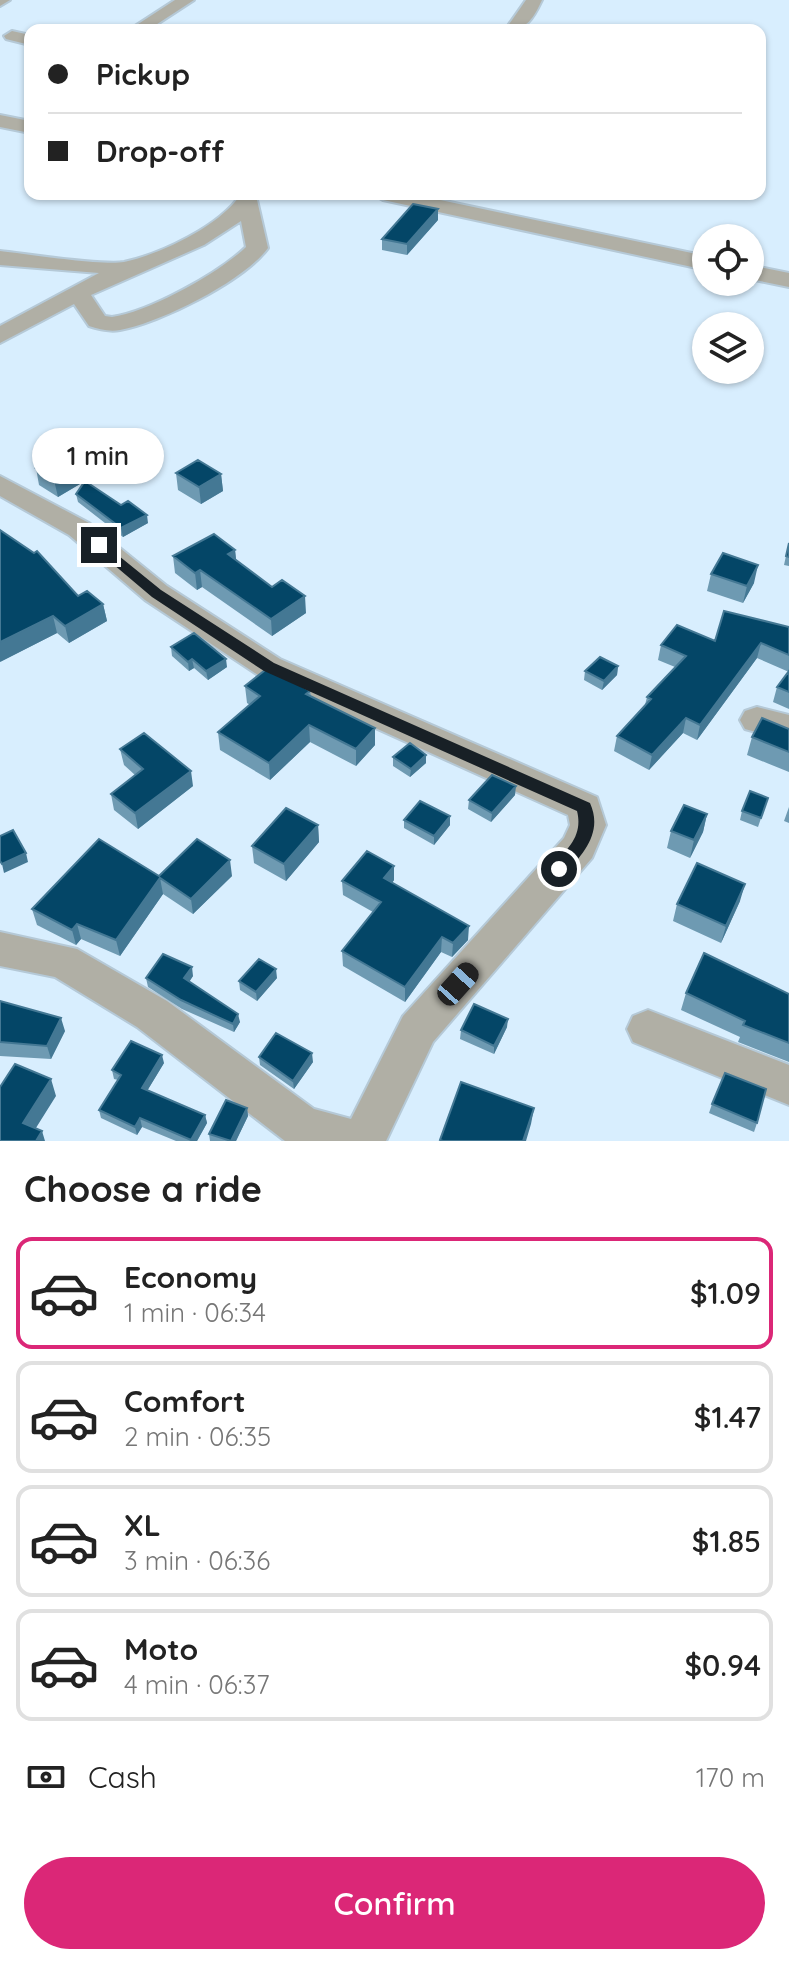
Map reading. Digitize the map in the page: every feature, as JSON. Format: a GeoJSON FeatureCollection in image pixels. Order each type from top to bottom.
{"type":"FeatureCollection","features":[{"type":"Feature","properties":{"kind":"street"},"geometry":{"type":"LineString","coordinates":[[153,24],[186,0]]}},
{"type":"Feature","properties":{"kind":"street"},"geometry":{"type":"LineString","coordinates":[[517,24],[526,17],[534,0]]}},
{"type":"Feature","properties":{"kind":"street"},"geometry":{"type":"LineString","coordinates":[[12,36],[24,39]]}},
{"type":"Feature","properties":{"kind":"street"},"geometry":{"type":"LineString","coordinates":[[0,121],[24,126]]}},
{"type":"Feature","properties":{"kind":"street"},"geometry":{"type":"LineString","coordinates":[[0,336],[125,269],[210,232],[241,212],[249,200]]}},
{"type":"Feature","properties":{"kind":"street"},"geometry":{"type":"LineString","coordinates":[[78,294],[97,321],[116,324],[214,278],[244,260],[257,248],[250,200]]}},
{"type":"Feature","properties":{"kind":"street"},"geometry":{"type":"LineString","coordinates":[[411,200],[692,260]]}},
{"type":"Feature","properties":{"kind":"street"},"geometry":{"type":"LineString","coordinates":[[0,258],[125,269]]}},
{"type":"Feature","properties":{"kind":"street"},"geometry":{"type":"LineString","coordinates":[[764,275],[789,280]]}},
{"type":"Feature","properties":{"kind":"street"},"geometry":{"type":"LineString","coordinates":[[0,484],[79,529],[156,593],[269,667],[584,807],[588,825],[579,847],[418,1029],[363,1141]]}},
{"type":"Feature","properties":{"kind":"street"},"geometry":{"type":"LineString","coordinates":[[0,949],[63,961],[152,1014],[303,1128],[351,1141]]}},
{"type":"Feature","properties":{"kind":"street"},"geometry":{"type":"LineString","coordinates":[[648,1029],[789,1085]]}},
{"type":"Feature","properties":{"kind":"building"},"geometry":{"type":"Polygon","coordinates":[[[413,204],[438,209],[407,244],[382,239],[413,204]]]}},
{"type":"Feature","properties":{"kind":"building"},"geometry":{"type":"Polygon","coordinates":[[[63,453],[82,464],[54,480],[36,468],[63,453]]]}},
{"type":"Feature","properties":{"kind":"building"},"geometry":{"type":"Polygon","coordinates":[[[198,460],[221,474],[199,487],[176,473],[198,460]]]}},
{"type":"Feature","properties":{"kind":"building"},"geometry":{"type":"Polygon","coordinates":[[[85,481],[121,505],[128,501],[147,515],[121,528],[76,494],[85,481]]]}},
{"type":"Feature","properties":{"kind":"building"},"geometry":{"type":"Polygon","coordinates":[[[0,530],[34,553],[37,551],[78,596],[87,591],[103,604],[65,626],[53,616],[0,642],[0,530]]]}},
{"type":"Feature","properties":{"kind":"building"},"geometry":{"type":"Polygon","coordinates":[[[214,534],[235,550],[228,554],[272,587],[282,580],[305,596],[271,619],[200,570],[195,573],[173,556],[214,534]]]}},
{"type":"Feature","properties":{"kind":"building"},"geometry":{"type":"Polygon","coordinates":[[[723,553],[758,565],[747,586],[711,574],[723,553]]]}},
{"type":"Feature","properties":{"kind":"building"},"geometry":{"type":"Polygon","coordinates":[[[724,611],[789,627],[789,655],[761,643],[700,725],[686,718],[652,755],[617,736],[651,699],[647,697],[686,656],[661,645],[677,625],[715,641],[724,611]]]}},
{"type":"Feature","properties":{"kind":"building"},"geometry":{"type":"Polygon","coordinates":[[[194,633],[226,659],[206,671],[192,659],[188,662],[171,647],[194,633]]]}},
{"type":"Feature","properties":{"kind":"building"},"geometry":{"type":"Polygon","coordinates":[[[600,657],[618,666],[604,681],[585,671],[600,657]]]}},
{"type":"Feature","properties":{"kind":"building"},"geometry":{"type":"Polygon","coordinates":[[[269,667],[310,691],[306,694],[375,728],[356,749],[309,725],[269,763],[218,732],[260,696],[245,686],[269,667]]]}},
{"type":"Feature","properties":{"kind":"building"},"geometry":{"type":"Polygon","coordinates":[[[789,671],[789,692],[777,687],[789,671]]]}},
{"type":"Feature","properties":{"kind":"building"},"geometry":{"type":"Polygon","coordinates":[[[762,718],[789,729],[789,752],[752,737],[762,718]]]}},
{"type":"Feature","properties":{"kind":"building"},"geometry":{"type":"Polygon","coordinates":[[[144,733],[191,771],[135,813],[111,794],[143,769],[120,749],[144,733]]]}},
{"type":"Feature","properties":{"kind":"building"},"geometry":{"type":"Polygon","coordinates":[[[410,743],[426,755],[411,769],[393,757],[410,743]]]}},
{"type":"Feature","properties":{"kind":"building"},"geometry":{"type":"Polygon","coordinates":[[[492,775],[516,786],[492,813],[469,800],[492,775]]]}},
{"type":"Feature","properties":{"kind":"building"},"geometry":{"type":"Polygon","coordinates":[[[750,791],[768,798],[761,818],[742,811],[750,791]]]}},
{"type":"Feature","properties":{"kind":"building"},"geometry":{"type":"Polygon","coordinates":[[[420,801],[450,816],[434,836],[404,820],[420,801]]]}},
{"type":"Feature","properties":{"kind":"building"},"geometry":{"type":"Polygon","coordinates":[[[684,805],[707,814],[694,840],[671,831],[684,805]]]}},
{"type":"Feature","properties":{"kind":"building"},"geometry":{"type":"Polygon","coordinates":[[[286,808],[318,825],[284,864],[252,846],[286,808]]]}},
{"type":"Feature","properties":{"kind":"building"},"geometry":{"type":"Polygon","coordinates":[[[13,830],[26,853],[2,864],[0,836],[13,830]]]}},
{"type":"Feature","properties":{"kind":"building"},"geometry":{"type":"Polygon","coordinates":[[[99,839],[159,876],[197,839],[230,860],[191,899],[160,878],[116,940],[77,924],[72,930],[32,909],[99,839]]]}},
{"type":"Feature","properties":{"kind":"building"},"geometry":{"type":"Polygon","coordinates":[[[367,851],[394,866],[384,878],[469,926],[453,943],[442,937],[405,987],[342,951],[381,902],[342,881],[367,851]]]}},
{"type":"Feature","properties":{"kind":"building"},"geometry":{"type":"Polygon","coordinates":[[[697,863],[745,884],[726,926],[677,904],[697,863]]]}},
{"type":"Feature","properties":{"kind":"building"},"geometry":{"type":"Polygon","coordinates":[[[704,953],[789,994],[789,1043],[743,1025],[745,1021],[686,993],[704,953]]]}},
{"type":"Feature","properties":{"kind":"building"},"geometry":{"type":"Polygon","coordinates":[[[163,954],[192,967],[184,978],[238,1014],[233,1024],[181,1000],[146,978],[163,954]]]}},
{"type":"Feature","properties":{"kind":"building"},"geometry":{"type":"Polygon","coordinates":[[[259,959],[276,969],[256,992],[239,981],[259,959]]]}},
{"type":"Feature","properties":{"kind":"building"},"geometry":{"type":"Polygon","coordinates":[[[0,1001],[61,1018],[47,1046],[0,1042],[0,1001]]]}},
{"type":"Feature","properties":{"kind":"building"},"geometry":{"type":"Polygon","coordinates":[[[474,1004],[508,1019],[494,1046],[461,1030],[474,1004]]]}},
{"type":"Feature","properties":{"kind":"building"},"geometry":{"type":"Polygon","coordinates":[[[276,1033],[312,1053],[293,1081],[259,1057],[276,1033]]]}},
{"type":"Feature","properties":{"kind":"building"},"geometry":{"type":"Polygon","coordinates":[[[131,1041],[162,1055],[142,1088],[205,1115],[191,1140],[140,1118],[135,1127],[99,1110],[121,1075],[112,1070],[131,1041]]]}},
{"type":"Feature","properties":{"kind":"building"},"geometry":{"type":"Polygon","coordinates":[[[15,1064],[51,1079],[23,1123],[42,1131],[36,1141],[0,1141],[0,1087],[15,1064]]]}},
{"type":"Feature","properties":{"kind":"building"},"geometry":{"type":"Polygon","coordinates":[[[725,1073],[766,1089],[757,1123],[712,1104],[725,1073]]]}},
{"type":"Feature","properties":{"kind":"building"},"geometry":{"type":"Polygon","coordinates":[[[461,1082],[534,1108],[523,1141],[440,1140],[461,1082]]]}},
{"type":"Feature","properties":{"kind":"building"},"geometry":{"type":"Polygon","coordinates":[[[226,1100],[247,1108],[231,1141],[209,1134],[226,1100]]]}},
{"type":"Feature","properties":{"kind":"route"},"geometry":{"type":"LineString","coordinates":[[99,545],[156,593],[269,667],[584,807],[588,825],[579,847],[559,869]]}}]}
